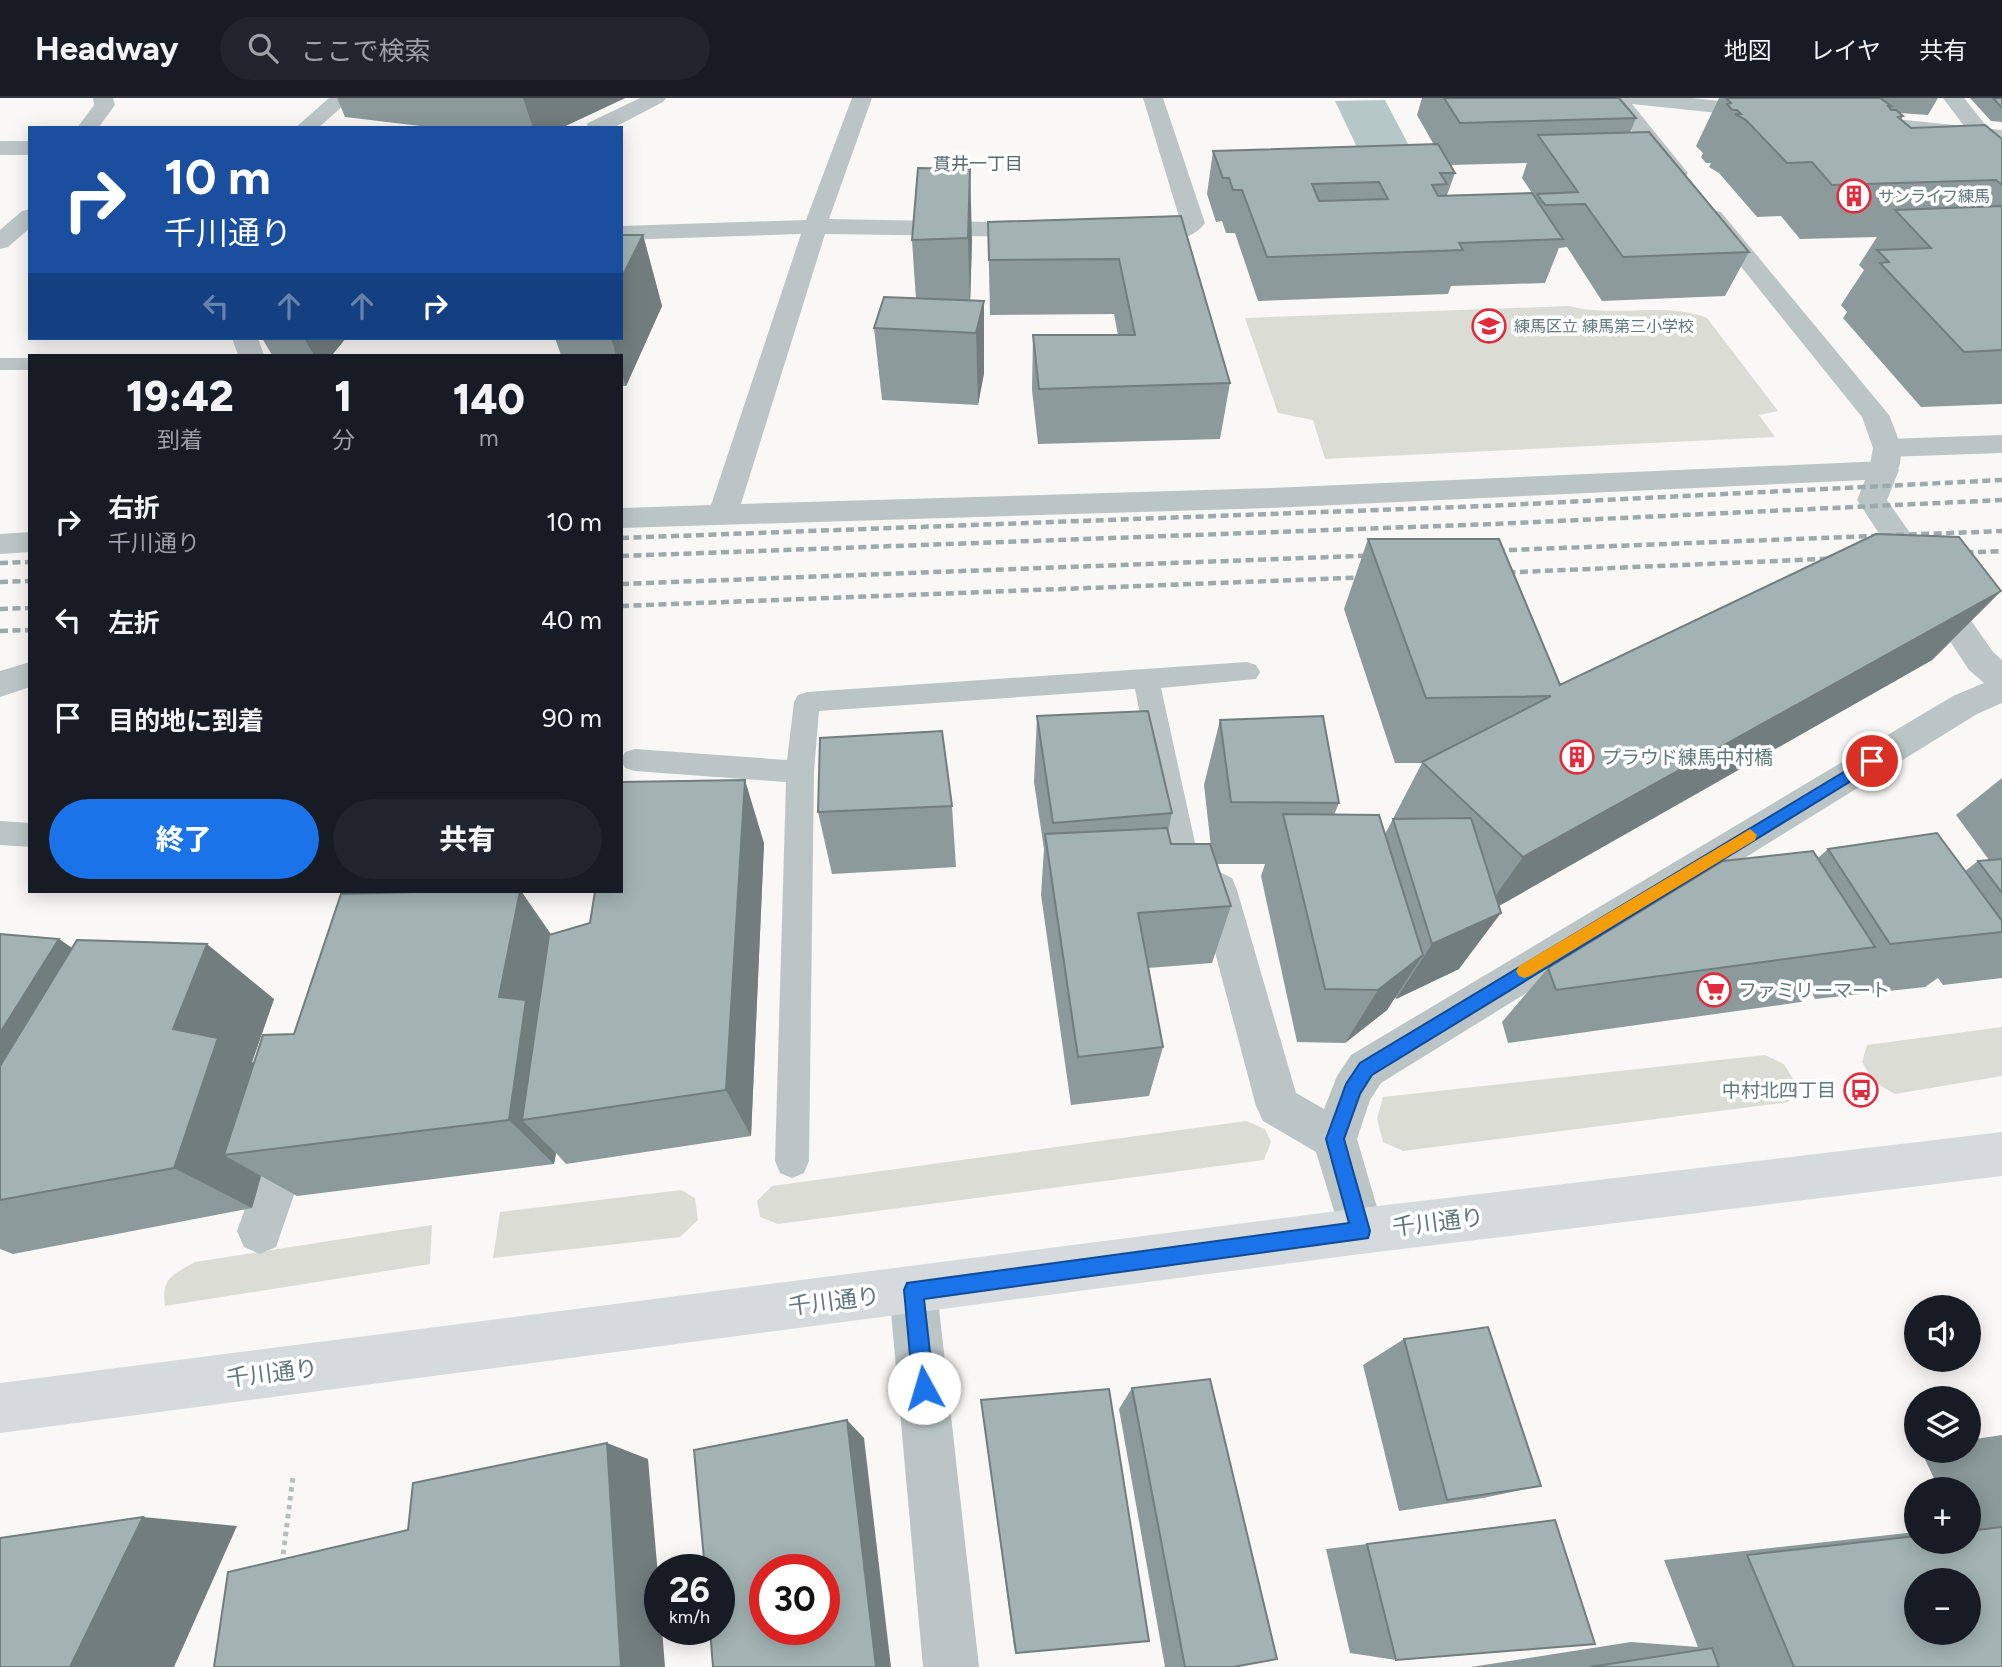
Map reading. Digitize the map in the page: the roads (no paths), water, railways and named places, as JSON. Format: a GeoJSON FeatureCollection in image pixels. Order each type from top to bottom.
{"type":"FeatureCollection","features":[{"type":"Feature","properties":{"kind":"main road","name":"千川通り"},"geometry":{"type":"LineString","coordinates":[[0,1408],[1361,1231],[2002,1154]]}},
{"type":"Feature","properties":{"kind":"street"},"geometry":{"type":"LineString","coordinates":[[89,126],[105,105],[103,98]]}},
{"type":"Feature","properties":{"kind":"street"},"geometry":{"type":"LineString","coordinates":[[307,126],[342,98]]}},
{"type":"Feature","properties":{"kind":"street"},"geometry":{"type":"LineString","coordinates":[[600,126],[656,98]]}},
{"type":"Feature","properties":{"kind":"street"},"geometry":{"type":"LineString","coordinates":[[723,513],[815,227],[862,98]]}},
{"type":"Feature","properties":{"kind":"street"},"geometry":{"type":"LineString","coordinates":[[1107,232],[1176,233],[1194,223],[1153,98]]}},
{"type":"Feature","properties":{"kind":"street"},"geometry":{"type":"LineString","coordinates":[[1616,98],[1875,415],[1886,459],[1872,500],[1981,661],[2002,679]]}},
{"type":"Feature","properties":{"kind":"street"},"geometry":{"type":"LineString","coordinates":[[1633,98],[1783,113]]}},
{"type":"Feature","properties":{"kind":"street"},"geometry":{"type":"LineString","coordinates":[[1954,98],[1992,134]]}},
{"type":"Feature","properties":{"kind":"street"},"geometry":{"type":"LineString","coordinates":[[1845,116],[1992,134]]}},
{"type":"Feature","properties":{"kind":"street"},"geometry":{"type":"LineString","coordinates":[[0,148],[28,148]]}},
{"type":"Feature","properties":{"kind":"street"},"geometry":{"type":"LineString","coordinates":[[0,242],[28,218]]}},
{"type":"Feature","properties":{"kind":"street"},"geometry":{"type":"LineString","coordinates":[[623,233],[815,227],[1065,231]]}},
{"type":"Feature","properties":{"kind":"street"},"geometry":{"type":"LineString","coordinates":[[623,518],[1271,498],[1886,459],[2002,444]]}},
{"type":"Feature","properties":{"kind":"street"},"geometry":{"type":"LineString","coordinates":[[0,544],[28,542]]}},
{"type":"Feature","properties":{"kind":"street"},"geometry":{"type":"LineString","coordinates":[[0,684],[28,675]]}},
{"type":"Feature","properties":{"kind":"street"},"geometry":{"type":"LineString","coordinates":[[1361,1231],[1335,1139],[1352,1090],[1366,1069],[1965,705],[2002,689]]}},
{"type":"Feature","properties":{"kind":"street"},"geometry":{"type":"LineString","coordinates":[[1186,870],[1219,890],[1278,1105],[1335,1139]]}},
{"type":"Feature","properties":{"kind":"street"},"geometry":{"type":"LineString","coordinates":[[260,1231],[305,1100]]}},
{"type":"Feature","properties":{"kind":"street"},"geometry":{"type":"LineString","coordinates":[[914,1290],[951,1667]]}},
{"type":"Feature","properties":{"kind":"lane"},"geometry":{"type":"LineString","coordinates":[[0,364],[28,364]]}},
{"type":"Feature","properties":{"kind":"lane"},"geometry":{"type":"LineString","coordinates":[[792,1161],[800,772],[807,702],[1247,672]]}},
{"type":"Feature","properties":{"kind":"lane"},"geometry":{"type":"LineString","coordinates":[[1146,679],[1186,870]]}},
{"type":"Feature","properties":{"kind":"lane"},"geometry":{"type":"LineString","coordinates":[[635,760],[800,772]]}},
{"type":"Feature","properties":{"kind":"lane"},"geometry":{"type":"LineString","coordinates":[[0,833],[28,835]]}},
{"type":"Feature","properties":{"kind":"railway"},"geometry":{"type":"LineString","coordinates":[[623,538],[1486,506],[2002,480]]}},
{"type":"Feature","properties":{"kind":"railway"},"geometry":{"type":"LineString","coordinates":[[623,556],[1494,524],[2002,500]]}},
{"type":"Feature","properties":{"kind":"railway"},"geometry":{"type":"LineString","coordinates":[[1484,551],[2002,531]]}},
{"type":"Feature","properties":{"kind":"railway"},"geometry":{"type":"LineString","coordinates":[[1953,553],[2002,551]]}},
{"type":"Feature","properties":{"kind":"railway"},"geometry":{"type":"LineString","coordinates":[[623,584],[1383,555]]}},
{"type":"Feature","properties":{"kind":"railway"},"geometry":{"type":"LineString","coordinates":[[1495,573],[1845,558]]}},
{"type":"Feature","properties":{"kind":"railway"},"geometry":{"type":"LineString","coordinates":[[0,563],[28,562]]}},
{"type":"Feature","properties":{"kind":"railway"},"geometry":{"type":"LineString","coordinates":[[623,606],[1373,577]]}},
{"type":"Feature","properties":{"kind":"railway"},"geometry":{"type":"LineString","coordinates":[[0,582],[28,581]]}},
{"type":"Feature","properties":{"kind":"railway"},"geometry":{"type":"LineString","coordinates":[[0,609],[28,608]]}},
{"type":"Feature","properties":{"kind":"railway"},"geometry":{"type":"LineString","coordinates":[[0,631],[28,630]]}},
{"type":"Feature","properties":{"kind":"place","name":"サンライフ練馬"},"geometry":{"type":"Point","coordinates":[1854,196]}},
{"type":"Feature","properties":{"kind":"place","name":"練馬区立 練馬第三小学校"},"geometry":{"type":"Point","coordinates":[1489,326]}},
{"type":"Feature","properties":{"kind":"place","name":"プラウド練馬中村橋"},"geometry":{"type":"Point","coordinates":[1577,757]}},
{"type":"Feature","properties":{"kind":"place","name":"ファミリーマート"},"geometry":{"type":"Point","coordinates":[1714,990]}},
{"type":"Feature","properties":{"kind":"place","name":"中村北四丁目"},"geometry":{"type":"Point","coordinates":[1861,1090]}},
{"type":"Feature","properties":{"kind":"district","name":"貫井一丁目"},"geometry":{"type":"Point","coordinates":[978,164]}}]}
